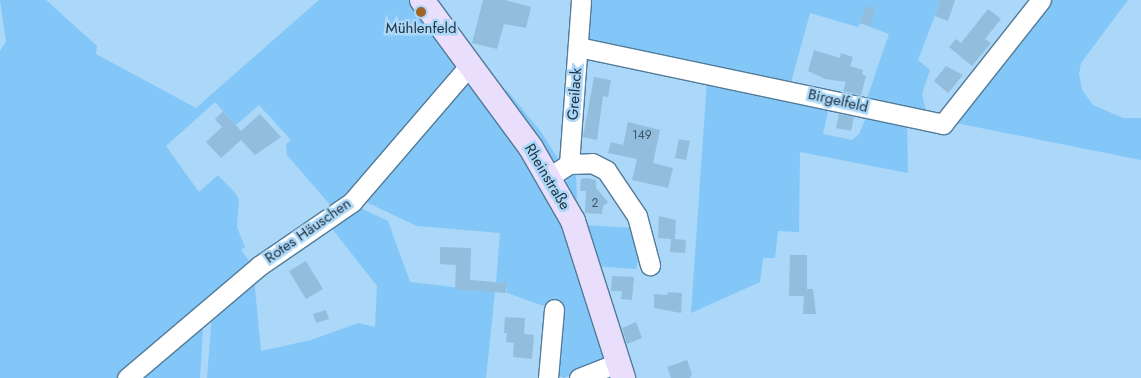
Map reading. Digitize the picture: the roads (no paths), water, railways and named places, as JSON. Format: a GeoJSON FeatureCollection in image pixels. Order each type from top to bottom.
{"type":"FeatureCollection","features":[{"type":"Feature","properties":{"kind":"main road","name":"Rheinstraße"},"geometry":{"type":"LineString","coordinates":[[422,0],[549,177],[573,221],[620,370]]}},
{"type":"Feature","properties":{"kind":"street","name":"Greilack"},"geometry":{"type":"LineString","coordinates":[[569,164],[581,0]]}},
{"type":"Feature","properties":{"kind":"street","name":"Birgelfeld"},"geometry":{"type":"LineString","coordinates":[[578,47],[943,124],[1040,0]]}},
{"type":"Feature","properties":{"kind":"street","name":"Rotes Häuschen"},"geometry":{"type":"LineString","coordinates":[[127,378],[259,266],[352,202],[470,65]]}},
{"type":"Feature","properties":{"kind":"street"},"geometry":{"type":"LineString","coordinates":[[549,177],[569,164],[592,163],[606,170],[637,216],[650,264]]}},
{"type":"Feature","properties":{"kind":"street"},"geometry":{"type":"LineString","coordinates":[[548,378],[554,309]]}},
{"type":"Feature","properties":{"kind":"street"},"geometry":{"type":"LineString","coordinates":[[580,378],[620,370]]}},
{"type":"Feature","properties":{"kind":"place","name":"Mühlenfeld"},"geometry":{"type":"Point","coordinates":[421,12]}}]}
